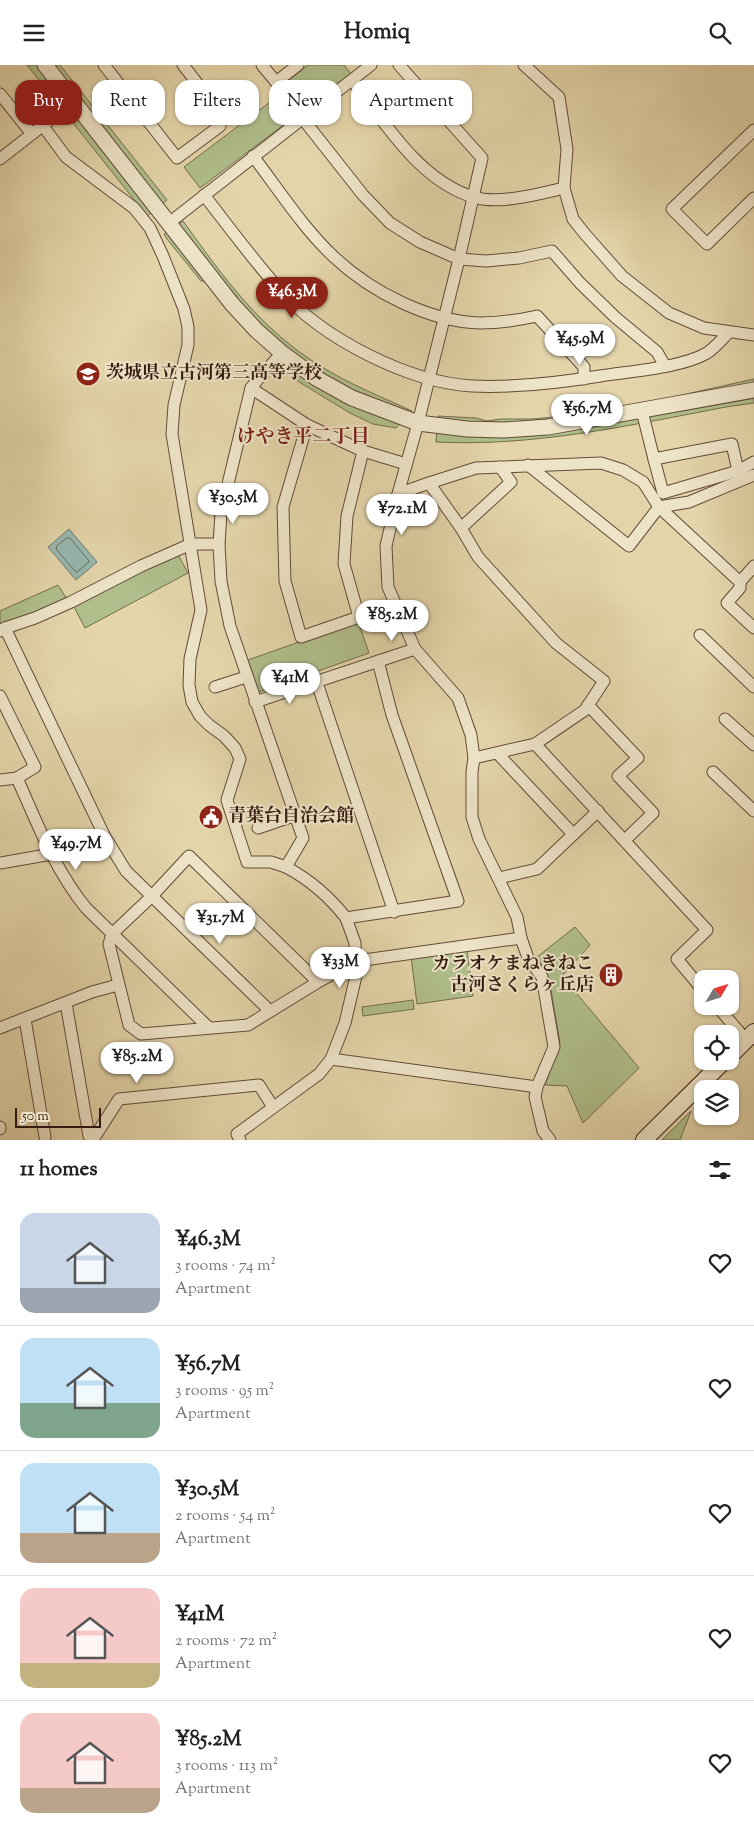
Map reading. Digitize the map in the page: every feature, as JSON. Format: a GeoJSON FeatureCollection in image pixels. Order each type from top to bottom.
{"type":"FeatureCollection","features":[{"type":"Feature","properties":{"kind":"main road"},"geometry":{"type":"LineString","coordinates":[[739,1047],[750,1036]]}},
{"type":"Feature","properties":{"kind":"main road"},"geometry":{"type":"LineString","coordinates":[[644,1140],[715,1070]]}},
{"type":"Feature","properties":{"kind":"street"},"geometry":{"type":"LineString","coordinates":[[44,65],[56,80]]}},
{"type":"Feature","properties":{"kind":"street"},"geometry":{"type":"LineString","coordinates":[[104,65],[177,158],[220,127],[221,114],[182,65]]}},
{"type":"Feature","properties":{"kind":"street"},"geometry":{"type":"LineString","coordinates":[[262,65],[276,82],[298,65]]}},
{"type":"Feature","properties":{"kind":"street"},"geometry":{"type":"LineString","coordinates":[[352,80],[371,65]]}},
{"type":"Feature","properties":{"kind":"street"},"geometry":{"type":"LineString","coordinates":[[399,65],[482,159],[459,259],[386,546],[388,587],[415,649],[458,697],[472,735],[474,759],[472,772],[472,817],[479,839],[517,917],[521,938],[528,958],[542,977],[554,1047],[535,1097],[543,1131],[550,1140]]}},
{"type":"Feature","properties":{"kind":"street"},"geometry":{"type":"LineString","coordinates":[[524,65],[559,97],[567,149],[564,188],[573,219],[584,233],[622,276],[669,313],[704,328],[754,335]]}},
{"type":"Feature","properties":{"kind":"street"},"geometry":{"type":"LineString","coordinates":[[341,89],[351,81]]}},
{"type":"Feature","properties":{"kind":"street"},"geometry":{"type":"LineString","coordinates":[[0,94],[32,134]]}},
{"type":"Feature","properties":{"kind":"street"},"geometry":{"type":"LineString","coordinates":[[82,113],[232,304],[256,330],[282,353],[316,378],[352,398],[418,423],[467,429],[504,430],[548,427],[754,390]]}},
{"type":"Feature","properties":{"kind":"street"},"geometry":{"type":"LineString","coordinates":[[169,223],[295,125]]}},
{"type":"Feature","properties":{"kind":"street"},"geometry":{"type":"LineString","coordinates":[[308,125],[363,195],[390,223],[420,242],[459,259],[486,261],[519,258],[552,251],[580,283],[615,317],[658,352],[665,366]]}},
{"type":"Feature","properties":{"kind":"street"},"geometry":{"type":"LineString","coordinates":[[387,125],[413,158],[436,179],[474,197],[503,200],[564,188]]}},
{"type":"Feature","properties":{"kind":"street"},"geometry":{"type":"LineString","coordinates":[[0,159],[43,126],[66,157],[134,208],[150,228],[184,309],[188,327],[188,345],[174,405],[172,434],[201,610],[190,659],[189,685],[192,702],[200,716],[235,748],[240,759],[227,800],[248,862],[271,862],[286,867],[307,879],[335,903],[346,918],[355,943],[356,976],[345,1023],[331,1059],[318,1074],[237,1134],[240,1140]]}},
{"type":"Feature","properties":{"kind":"street"},"geometry":{"type":"LineString","coordinates":[[754,131],[672,209],[707,244],[754,198]]}},
{"type":"Feature","properties":{"kind":"street"},"geometry":{"type":"LineString","coordinates":[[253,156],[315,237],[359,277],[382,292],[406,304],[444,317],[480,323],[510,321],[537,316],[584,367],[584,379]]}},
{"type":"Feature","properties":{"kind":"street"},"geometry":{"type":"LineString","coordinates":[[204,195],[280,291],[308,316],[354,349],[387,364],[429,378],[470,386],[508,386],[584,379],[685,361],[708,353],[729,332]]}},
{"type":"Feature","properties":{"kind":"street"},"geometry":{"type":"LineString","coordinates":[[282,353],[252,388],[221,513],[219,544],[221,581],[230,626],[303,838],[286,867]]}},
{"type":"Feature","properties":{"kind":"street"},"geometry":{"type":"LineString","coordinates":[[252,388],[307,425],[363,451],[406,464]]}},
{"type":"Feature","properties":{"kind":"street"},"geometry":{"type":"LineString","coordinates":[[642,411],[663,493],[738,471],[754,462]]}},
{"type":"Feature","properties":{"kind":"street"},"geometry":{"type":"LineString","coordinates":[[307,425],[283,507],[285,581],[301,637],[359,617],[344,564],[347,516],[363,451]]}},
{"type":"Feature","properties":{"kind":"street"},"geometry":{"type":"LineString","coordinates":[[654,459],[732,444],[738,471]]}},
{"type":"Feature","properties":{"kind":"street"},"geometry":{"type":"LineString","coordinates":[[398,494],[476,468],[601,463],[623,470],[643,482],[659,507],[740,583]]}},
{"type":"Feature","properties":{"kind":"street"},"geometry":{"type":"LineString","coordinates":[[528,465],[629,546],[659,507],[689,501],[754,475]]}},
{"type":"Feature","properties":{"kind":"street"},"geometry":{"type":"LineString","coordinates":[[461,528],[511,482],[500,467]]}},
{"type":"Feature","properties":{"kind":"street"},"geometry":{"type":"LineString","coordinates":[[429,483],[461,528],[478,557],[556,643],[604,681],[584,710],[535,744],[474,759]]}},
{"type":"Feature","properties":{"kind":"street"},"geometry":{"type":"LineString","coordinates":[[219,544],[191,543],[141,566],[71,603],[2,630],[104,837],[126,871],[270,1011]]}},
{"type":"Feature","properties":{"kind":"street"},"geometry":{"type":"LineString","coordinates":[[754,566],[740,583],[740,588],[727,603],[754,628]]}},
{"type":"Feature","properties":{"kind":"street"},"geometry":{"type":"LineString","coordinates":[[700,635],[754,687]]}},
{"type":"Feature","properties":{"kind":"street"},"geometry":{"type":"LineString","coordinates":[[255,702],[415,649]]}},
{"type":"Feature","properties":{"kind":"street"},"geometry":{"type":"LineString","coordinates":[[346,918],[458,901],[392,715],[378,661]]}},
{"type":"Feature","properties":{"kind":"street"},"geometry":{"type":"LineString","coordinates":[[215,687],[246,677]]}},
{"type":"Feature","properties":{"kind":"street"},"geometry":{"type":"LineString","coordinates":[[316,683],[394,912]]}},
{"type":"Feature","properties":{"kind":"street"},"geometry":{"type":"LineString","coordinates":[[0,696],[35,767],[17,778],[0,780]]}},
{"type":"Feature","properties":{"kind":"street"},"geometry":{"type":"LineString","coordinates":[[588,705],[638,757],[618,776],[653,813],[624,840]]}},
{"type":"Feature","properties":{"kind":"street"},"geometry":{"type":"LineString","coordinates":[[725,719],[754,745]]}},
{"type":"Feature","properties":{"kind":"street"},"geometry":{"type":"LineString","coordinates":[[535,744],[707,930],[677,959],[694,979]]}},
{"type":"Feature","properties":{"kind":"street"},"geometry":{"type":"LineString","coordinates":[[498,754],[573,834]]}},
{"type":"Feature","properties":{"kind":"street"},"geometry":{"type":"LineString","coordinates":[[713,772],[754,811]]}},
{"type":"Feature","properties":{"kind":"street"},"geometry":{"type":"LineString","coordinates":[[17,778],[52,854],[71,889],[86,908],[208,1027]]}},
{"type":"Feature","properties":{"kind":"street"},"geometry":{"type":"LineString","coordinates":[[498,879],[537,869],[598,811]]}},
{"type":"Feature","properties":{"kind":"street"},"geometry":{"type":"LineString","coordinates":[[258,828],[296,815]]}},
{"type":"Feature","properties":{"kind":"street"},"geometry":{"type":"LineString","coordinates":[[0,863],[52,854]]}},
{"type":"Feature","properties":{"kind":"street"},"geometry":{"type":"LineString","coordinates":[[318,982],[189,856],[151,897],[112,934],[109,943],[129,1025],[140,1034],[248,1025],[318,982],[357,961],[521,938]]}},
{"type":"Feature","properties":{"kind":"street"},"geometry":{"type":"LineString","coordinates":[[0,1028],[92,992],[118,985]]}},
{"type":"Feature","properties":{"kind":"street"},"geometry":{"type":"LineString","coordinates":[[66,1003],[89,1136],[94,1137],[119,1099],[259,1085],[273,1107]]}},
{"type":"Feature","properties":{"kind":"street"},"geometry":{"type":"LineString","coordinates":[[727,1015],[750,1036]]}},
{"type":"Feature","properties":{"kind":"street"},"geometry":{"type":"LineString","coordinates":[[25,1019],[45,1137]]}},
{"type":"Feature","properties":{"kind":"street"},"geometry":{"type":"LineString","coordinates":[[331,1059],[538,1087]]}},
{"type":"Feature","properties":{"kind":"green space"},"geometry":{"type":"Polygon","coordinates":[[[27,65],[60,65],[72,80],[39,80],[27,65]]]}},
{"type":"Feature","properties":{"kind":"green space"},"geometry":{"type":"Polygon","coordinates":[[[308,65],[344,65],[351,74],[341,82],[341,80],[288,80],[308,65]]]}},
{"type":"Feature","properties":{"kind":"green space"},"geometry":{"type":"Polygon","coordinates":[[[82,93],[92,105],[92,125],[108,125],[167,200],[147,216],[75,125],[82,125],[82,93]]]}},
{"type":"Feature","properties":{"kind":"green space"},"geometry":{"type":"Polygon","coordinates":[[[269,103],[269,125],[283,125],[200,188],[184,167],[240,125],[259,125],[259,110],[269,103]]]}},
{"type":"Feature","properties":{"kind":"green space"},"geometry":{"type":"Polygon","coordinates":[[[183,221],[213,263],[262,320],[280,337],[322,367],[355,385],[412,411],[396,428],[373,424],[350,413],[299,382],[280,368],[279,344],[220,283],[201,281],[167,239],[164,234],[183,221]]]}},
{"type":"Feature","properties":{"kind":"green space"},"geometry":{"type":"Polygon","coordinates":[[[754,379],[754,403],[546,438],[473,443],[436,442],[438,416],[476,418],[487,421],[582,414],[754,379]]]}},
{"type":"Feature","properties":{"kind":"green space"},"geometry":{"type":"Polygon","coordinates":[[[177,553],[188,573],[85,628],[74,607],[177,553]]]}},
{"type":"Feature","properties":{"kind":"green space"},"geometry":{"type":"Polygon","coordinates":[[[58,585],[67,599],[0,626],[0,611],[58,585]]]}},
{"type":"Feature","properties":{"kind":"green space"},"geometry":{"type":"Polygon","coordinates":[[[358,621],[369,653],[259,692],[248,660],[358,621]]]}},
{"type":"Feature","properties":{"kind":"green space"},"geometry":{"type":"Polygon","coordinates":[[[575,927],[590,945],[562,976],[639,1068],[583,1123],[567,1086],[545,1085],[560,1043],[549,978],[537,957],[575,927]]]}},
{"type":"Feature","properties":{"kind":"green space"},"geometry":{"type":"Polygon","coordinates":[[[467,950],[473,996],[417,1004],[411,957],[467,950]]]}},
{"type":"Feature","properties":{"kind":"green space"},"geometry":{"type":"Polygon","coordinates":[[[413,1000],[414,1009],[363,1016],[362,1007],[413,1000]]]}},
{"type":"Feature","properties":{"kind":"green space"},"geometry":{"type":"Polygon","coordinates":[[[691,1111],[680,1140],[662,1140],[691,1111]]]}},
{"type":"Feature","properties":{"kind":"water"},"geometry":{"type":"Polygon","coordinates":[[[69,529],[97,562],[76,580],[48,547],[69,529]]]}},
{"type":"Feature","properties":{"kind":"place","name":"茨城県立古河第三高等学校"},"geometry":{"type":"Point","coordinates":[88,374]}},
{"type":"Feature","properties":{"kind":"place","name":"青葉台自治会館"},"geometry":{"type":"Point","coordinates":[211,817]}},
{"type":"Feature","properties":{"kind":"place","name":"カラオケまねきねこ 古河さくらヶ丘店"},"geometry":{"type":"Point","coordinates":[611,975]}},
{"type":"Feature","properties":{"kind":"district","name":"けやき平二丁目"},"geometry":{"type":"Point","coordinates":[303,437]}}]}
